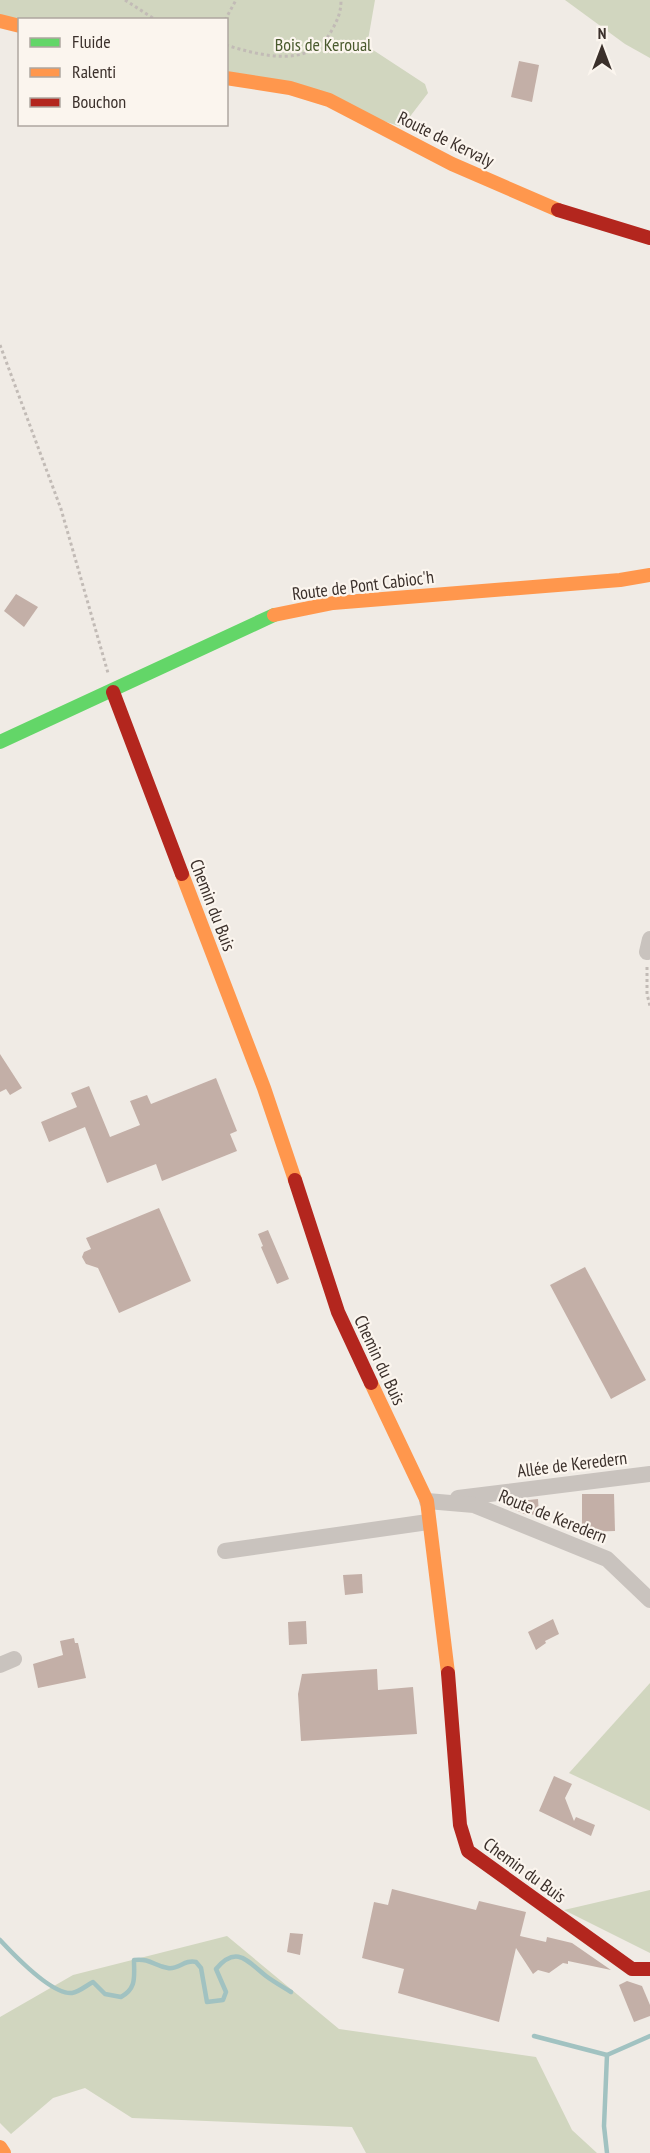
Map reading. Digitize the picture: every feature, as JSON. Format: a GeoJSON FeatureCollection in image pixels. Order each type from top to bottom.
{"type":"FeatureCollection","features":[{"type":"Feature","properties":{"kind":"street"},"geometry":{"type":"LineString","coordinates":[[0,21],[18,26]]}},
{"type":"Feature","properties":{"kind":"street","name":"Route de Kervaly"},"geometry":{"type":"LineString","coordinates":[[228,78],[290,88],[329,100],[452,164],[557,210],[650,238]]}},
{"type":"Feature","properties":{"kind":"street","name":"Route de Pont Cabioc'h"},"geometry":{"type":"LineString","coordinates":[[0,742],[113,692],[275,615],[307,607],[410,596],[620,580],[650,575]]}},
{"type":"Feature","properties":{"kind":"street","name":"Chemin du Buis"},"geometry":{"type":"LineString","coordinates":[[113,692],[264,1088],[338,1312],[427,1501],[447,1655],[460,1825],[468,1851],[632,1969],[650,1969]]}},
{"type":"Feature","properties":{"kind":"street","name":"Allée de Keredern"},"geometry":{"type":"LineString","coordinates":[[427,1501],[650,1474]]}},
{"type":"Feature","properties":{"kind":"street","name":"Route de Keredern"},"geometry":{"type":"LineString","coordinates":[[427,1501],[474,1505],[606,1559],[650,1600]]}},
{"type":"Feature","properties":{"kind":"street"},"geometry":{"type":"LineString","coordinates":[[225,1551],[428,1522]]}},
{"type":"Feature","properties":{"kind":"street"},"geometry":{"type":"LineString","coordinates":[[0,2147],[4,2153]]}},
{"type":"Feature","properties":{"kind":"path"},"geometry":{"type":"LineString","coordinates":[[125,0],[153,18]]}},
{"type":"Feature","properties":{"kind":"path"},"geometry":{"type":"LineString","coordinates":[[226,18],[236,0]]}},
{"type":"Feature","properties":{"kind":"path"},"geometry":{"type":"LineString","coordinates":[[228,46],[246,51],[294,57],[312,52],[329,36],[341,13],[341,0]]}},
{"type":"Feature","properties":{"kind":"path"},"geometry":{"type":"LineString","coordinates":[[0,345],[62,509],[113,692]]}},
{"type":"Feature","properties":{"kind":"path"},"geometry":{"type":"LineString","coordinates":[[649,945],[647,994],[650,1006]]}},
{"type":"Feature","properties":{"kind":"green space","name":"Bois de Keroual"},"geometry":{"type":"Polygon","coordinates":[[[0,0],[375,0],[367,46],[425,84],[428,93],[402,127],[228,71],[228,18],[18,20],[0,16],[0,0]]]}},
{"type":"Feature","properties":{"kind":"green space"},"geometry":{"type":"Polygon","coordinates":[[[565,0],[650,0],[650,58],[625,44],[565,0]]]}},
{"type":"Feature","properties":{"kind":"green space"},"geometry":{"type":"Polygon","coordinates":[[[650,1683],[650,1811],[569,1773],[650,1683]]]}},
{"type":"Feature","properties":{"kind":"green space"},"geometry":{"type":"Polygon","coordinates":[[[650,1890],[650,1953],[564,1910],[650,1890]]]}},
{"type":"Feature","properties":{"kind":"green space"},"geometry":{"type":"Polygon","coordinates":[[[227,1936],[339,2029],[536,2057],[572,2130],[597,2153],[366,2153],[352,2127],[132,2118],[85,2088],[53,2098],[11,2134],[0,2123],[0,2017],[73,1975],[227,1936]]]}},
{"type":"Feature","properties":{"kind":"building"},"geometry":{"type":"Polygon","coordinates":[[[519,61],[539,65],[532,102],[511,97],[519,61]]]}},
{"type":"Feature","properties":{"kind":"building"},"geometry":{"type":"Polygon","coordinates":[[[16,594],[38,607],[24,627],[4,611],[16,594]]]}},
{"type":"Feature","properties":{"kind":"building"},"geometry":{"type":"Polygon","coordinates":[[[0,1054],[22,1088],[10,1095],[6,1089],[0,1092],[0,1054]]]}},
{"type":"Feature","properties":{"kind":"building"},"geometry":{"type":"Polygon","coordinates":[[[216,1078],[237,1131],[230,1134],[237,1151],[162,1181],[156,1164],[107,1183],[85,1127],[49,1142],[41,1122],[77,1107],[71,1093],[89,1086],[110,1137],[140,1125],[130,1101],[147,1095],[151,1104],[216,1078]]]}},
{"type":"Feature","properties":{"kind":"building"},"geometry":{"type":"Polygon","coordinates":[[[159,1208],[191,1281],[119,1313],[98,1268],[86,1264],[82,1257],[84,1252],[91,1249],[86,1238],[159,1208]]]}},
{"type":"Feature","properties":{"kind":"building"},"geometry":{"type":"Polygon","coordinates":[[[268,1230],[289,1279],[277,1284],[261,1247],[263,1246],[258,1234],[268,1230]]]}},
{"type":"Feature","properties":{"kind":"building"},"geometry":{"type":"Polygon","coordinates":[[[585,1267],[646,1380],[611,1399],[550,1285],[585,1267]]]}},
{"type":"Feature","properties":{"kind":"building"},"geometry":{"type":"Polygon","coordinates":[[[582,1494],[614,1494],[615,1531],[582,1532],[582,1494]]]}},
{"type":"Feature","properties":{"kind":"building"},"geometry":{"type":"Polygon","coordinates":[[[538,1499],[539,1514],[527,1515],[510,1508],[510,1502],[538,1499]]]}},
{"type":"Feature","properties":{"kind":"building"},"geometry":{"type":"Polygon","coordinates":[[[362,1574],[363,1593],[345,1595],[343,1575],[362,1574]]]}},
{"type":"Feature","properties":{"kind":"building"},"geometry":{"type":"Polygon","coordinates":[[[553,1619],[559,1634],[545,1641],[546,1643],[536,1650],[528,1632],[553,1619]]]}},
{"type":"Feature","properties":{"kind":"building"},"geometry":{"type":"Polygon","coordinates":[[[306,1621],[307,1644],[289,1645],[288,1622],[306,1621]]]}},
{"type":"Feature","properties":{"kind":"building"},"geometry":{"type":"Polygon","coordinates":[[[74,1638],[75,1643],[78,1643],[86,1678],[38,1688],[33,1664],[63,1655],[60,1641],[74,1638]]]}},
{"type":"Feature","properties":{"kind":"building"},"geometry":{"type":"Polygon","coordinates":[[[377,1669],[378,1690],[413,1687],[417,1734],[301,1741],[298,1694],[302,1674],[377,1669]]]}},
{"type":"Feature","properties":{"kind":"building"},"geometry":{"type":"Polygon","coordinates":[[[554,1776],[572,1784],[565,1798],[574,1821],[576,1817],[595,1825],[591,1836],[539,1811],[554,1776]]]}},
{"type":"Feature","properties":{"kind":"building"},"geometry":{"type":"Polygon","coordinates":[[[392,1889],[476,1910],[479,1901],[526,1912],[520,1936],[546,1942],[547,1937],[572,1943],[611,1970],[568,1961],[568,1964],[563,1963],[549,1973],[538,1970],[533,1974],[516,1948],[499,2022],[398,1993],[404,1969],[362,1958],[374,1902],[388,1905],[392,1889]]]}},
{"type":"Feature","properties":{"kind":"building"},"geometry":{"type":"Polygon","coordinates":[[[290,1933],[303,1934],[300,1955],[287,1952],[290,1933]]]}},
{"type":"Feature","properties":{"kind":"building"},"geometry":{"type":"Polygon","coordinates":[[[627,1981],[642,1986],[650,2005],[650,2016],[634,2022],[619,1985],[627,1981]]]}},
{"type":"Feature","properties":{"kind":"waterway"},"geometry":{"type":"LineString","coordinates":[[0,1940],[34,1973],[54,1988],[64,1992],[75,1992],[93,1982],[105,1994],[121,1997],[132,1986],[134,1960],[145,1960],[172,1968],[192,1961],[201,1968],[207,2002],[223,2000],[226,1992],[216,1969],[223,1962],[236,1957],[248,1961],[291,1992]]}},
{"type":"Feature","properties":{"kind":"waterway"},"geometry":{"type":"LineString","coordinates":[[534,2036],[607,2055],[650,2036]]}},
{"type":"Feature","properties":{"kind":"waterway"},"geometry":{"type":"LineString","coordinates":[[607,2055],[604,2126],[607,2153]]}},
{"type":"Feature","properties":{"kind":"traffic: fast"},"geometry":{"type":"LineString","coordinates":[[0,742],[274,615]]}},
{"type":"Feature","properties":{"kind":"traffic: slow"},"geometry":{"type":"LineString","coordinates":[[0,21],[18,26]]}},
{"type":"Feature","properties":{"kind":"traffic: slow"},"geometry":{"type":"LineString","coordinates":[[228,78],[290,88],[329,100],[452,164],[558,210]]}},
{"type":"Feature","properties":{"kind":"traffic: slow"},"geometry":{"type":"LineString","coordinates":[[274,615],[333,603],[620,580],[650,575]]}},
{"type":"Feature","properties":{"kind":"traffic: slow"},"geometry":{"type":"LineString","coordinates":[[182,874],[264,1088],[295,1180]]}},
{"type":"Feature","properties":{"kind":"traffic: slow"},"geometry":{"type":"LineString","coordinates":[[371,1383],[427,1501],[448,1673]]}},
{"type":"Feature","properties":{"kind":"traffic: slow"},"geometry":{"type":"LineString","coordinates":[[0,2147],[4,2153]]}},
{"type":"Feature","properties":{"kind":"traffic: jam"},"geometry":{"type":"LineString","coordinates":[[558,210],[650,238]]}},
{"type":"Feature","properties":{"kind":"traffic: jam"},"geometry":{"type":"LineString","coordinates":[[113,692],[182,874]]}},
{"type":"Feature","properties":{"kind":"traffic: jam"},"geometry":{"type":"LineString","coordinates":[[295,1180],[338,1312],[371,1383]]}},
{"type":"Feature","properties":{"kind":"traffic: jam"},"geometry":{"type":"LineString","coordinates":[[448,1673],[460,1825],[468,1851],[632,1969],[650,1969]]}}]}
